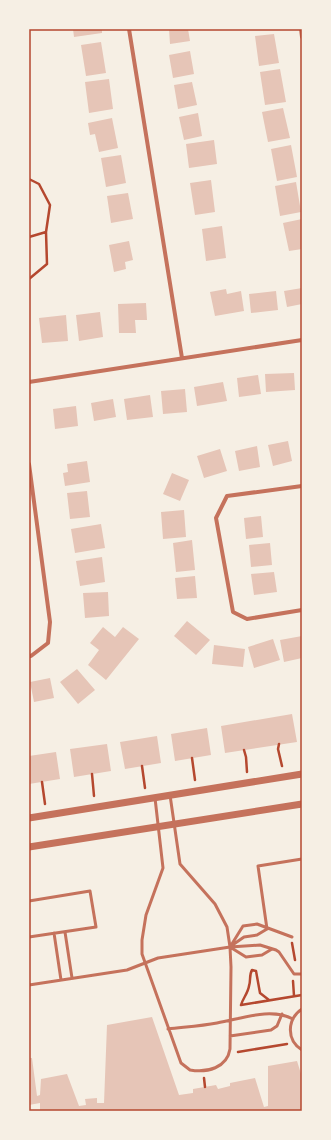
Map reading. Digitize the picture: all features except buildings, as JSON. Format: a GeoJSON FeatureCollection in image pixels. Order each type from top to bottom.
{"type":"FeatureCollection","features":[{"type":"Feature","properties":{"kind":"street"},"geometry":{"type":"LineString","coordinates":[[129,29],[182,358]]}},
{"type":"Feature","properties":{"kind":"street"},"geometry":{"type":"LineString","coordinates":[[301,29],[302,37]]}},
{"type":"Feature","properties":{"kind":"street"},"geometry":{"type":"LineString","coordinates":[[29,382],[302,340]]}},
{"type":"Feature","properties":{"kind":"street"},"geometry":{"type":"LineString","coordinates":[[29,464],[50,622],[48,642],[29,656]]}},
{"type":"Feature","properties":{"kind":"street"},"geometry":{"type":"LineString","coordinates":[[302,486],[228,496],[216,518],[233,612],[247,619],[302,610]]}},
{"type":"Feature","properties":{"kind":"street"},"geometry":{"type":"LineString","coordinates":[[29,818],[302,774]]}},
{"type":"Feature","properties":{"kind":"street"},"geometry":{"type":"LineString","coordinates":[[29,847],[302,804]]}},
{"type":"Feature","properties":{"kind":"lane"},"geometry":{"type":"LineString","coordinates":[[155,798],[163,868],[145,921],[142,948],[145,964],[181,1063],[186,1068],[194,1071],[212,1069],[224,1064],[229,1053],[230,947],[226,927],[219,911],[210,898],[180,864],[170,795]]}},
{"type":"Feature","properties":{"kind":"lane"},"geometry":{"type":"LineString","coordinates":[[267,929],[258,866],[302,859]]}},
{"type":"Feature","properties":{"kind":"lane"},"geometry":{"type":"LineString","coordinates":[[29,901],[90,891],[96,927],[29,937]]}},
{"type":"Feature","properties":{"kind":"lane"},"geometry":{"type":"LineString","coordinates":[[230,947],[243,926],[257,924],[267,929],[292,937]]}},
{"type":"Feature","properties":{"kind":"lane"},"geometry":{"type":"LineString","coordinates":[[230,947],[244,937],[257,935],[267,929]]}},
{"type":"Feature","properties":{"kind":"lane"},"geometry":{"type":"LineString","coordinates":[[65,932],[72,978]]}},
{"type":"Feature","properties":{"kind":"lane"},"geometry":{"type":"LineString","coordinates":[[54,934],[61,980]]}},
{"type":"Feature","properties":{"kind":"lane"},"geometry":{"type":"LineString","coordinates":[[29,985],[127,970],[158,958],[230,947],[260,945],[279,952],[294,974],[302,974]]}},
{"type":"Feature","properties":{"kind":"lane"},"geometry":{"type":"LineString","coordinates":[[230,947],[246,957],[262,955],[272,949]]}},
{"type":"Feature","properties":{"kind":"lane"},"geometry":{"type":"LineString","coordinates":[[302,1009],[292,1019],[290,1030],[294,1043],[302,1050]]}},
{"type":"Feature","properties":{"kind":"lane"},"geometry":{"type":"LineString","coordinates":[[168,1029],[217,1023],[243,1017],[276,1014],[282,1014],[292,1019]]}},
{"type":"Feature","properties":{"kind":"lane"},"geometry":{"type":"LineString","coordinates":[[230,1036],[271,1030],[277,1026],[282,1014]]}},
{"type":"Feature","properties":{"kind":"path"},"geometry":{"type":"LineString","coordinates":[[29,179],[39,184],[50,205],[46,232],[47,264],[29,279]]}},
{"type":"Feature","properties":{"kind":"path"},"geometry":{"type":"LineString","coordinates":[[29,237],[46,232]]}},
{"type":"Feature","properties":{"kind":"path"},"geometry":{"type":"LineString","coordinates":[[279,744],[278,749],[282,766]]}},
{"type":"Feature","properties":{"kind":"path"},"geometry":{"type":"LineString","coordinates":[[244,750],[247,772]]}},
{"type":"Feature","properties":{"kind":"path"},"geometry":{"type":"LineString","coordinates":[[192,758],[195,780]]}},
{"type":"Feature","properties":{"kind":"path"},"geometry":{"type":"LineString","coordinates":[[142,766],[145,788]]}},
{"type":"Feature","properties":{"kind":"path"},"geometry":{"type":"LineString","coordinates":[[92,774],[94,796]]}},
{"type":"Feature","properties":{"kind":"path"},"geometry":{"type":"LineString","coordinates":[[42,782],[45,804]]}},
{"type":"Feature","properties":{"kind":"path"},"geometry":{"type":"LineString","coordinates":[[292,937],[296,963],[292,984],[294,996]]}},
{"type":"Feature","properties":{"kind":"path"},"geometry":{"type":"LineString","coordinates":[[268,1000],[260,993],[256,971],[252,970],[250,974],[249,986],[240,1005],[302,995]]}},
{"type":"Feature","properties":{"kind":"path"},"geometry":{"type":"LineString","coordinates":[[238,1052],[286,1044]]}},
{"type":"Feature","properties":{"kind":"path"},"geometry":{"type":"LineString","coordinates":[[204,1079],[205,1087]]}}]}
